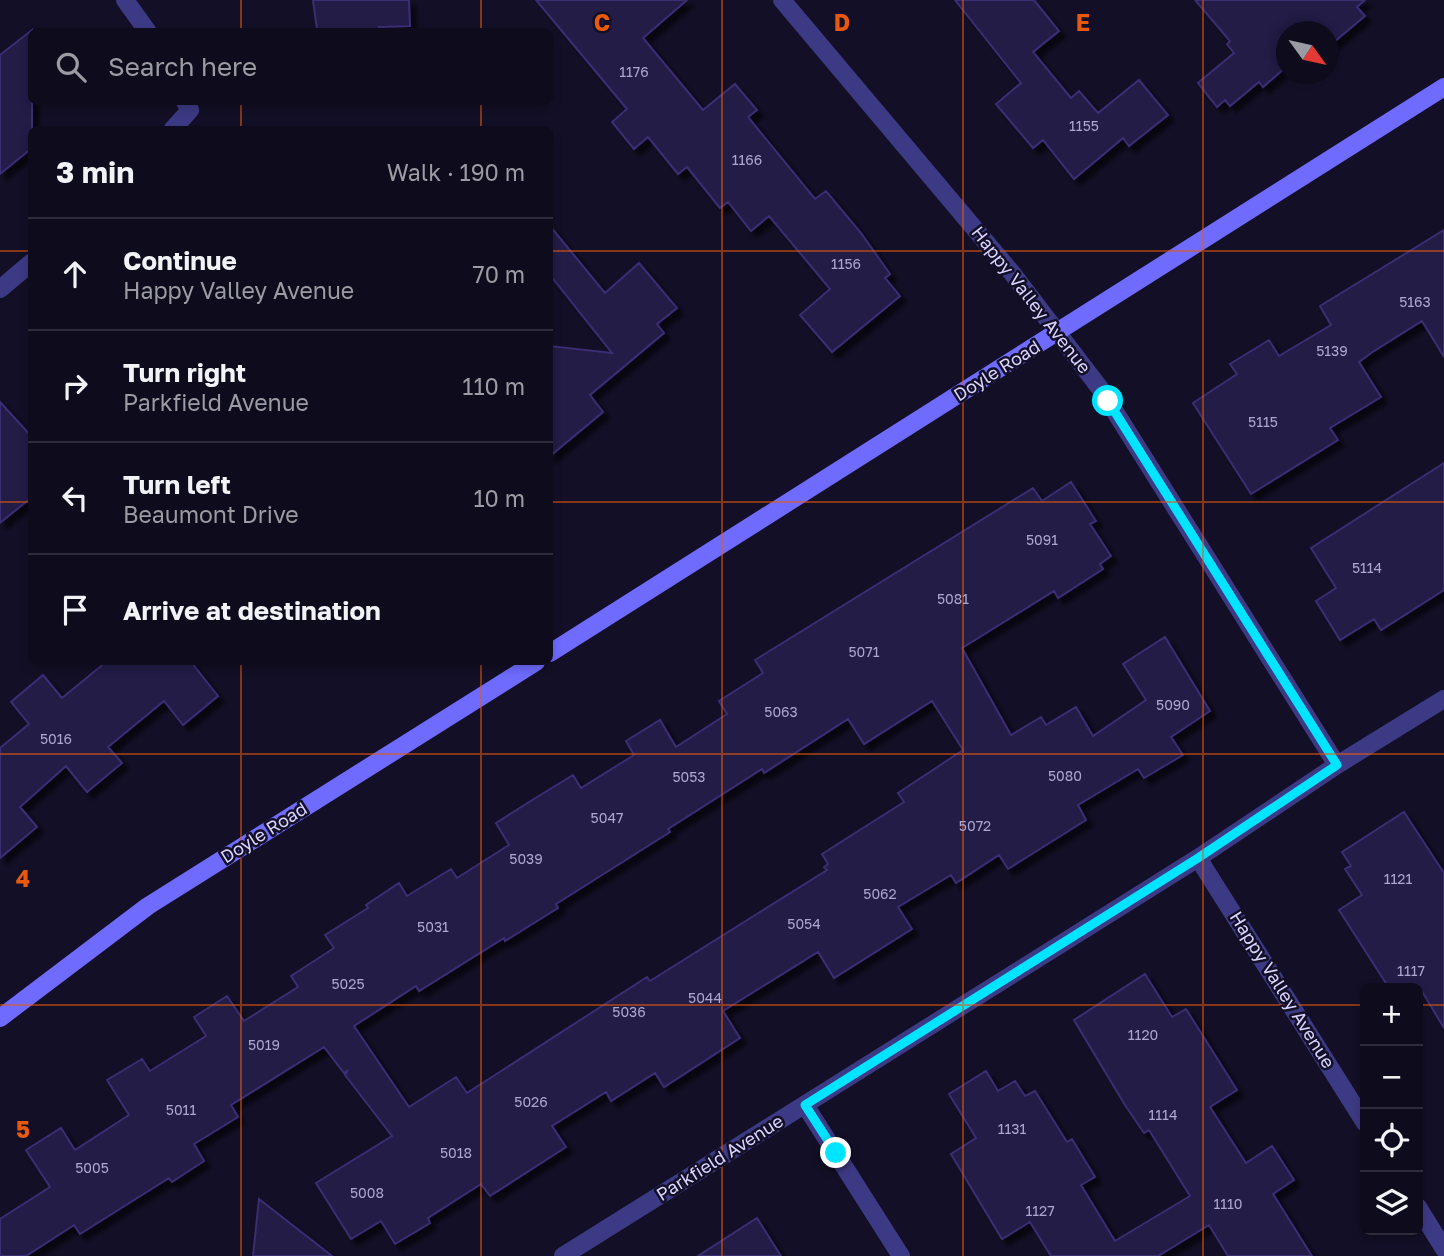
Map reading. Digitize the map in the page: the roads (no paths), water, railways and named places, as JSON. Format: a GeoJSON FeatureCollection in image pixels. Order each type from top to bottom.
{"type":"FeatureCollection","features":[{"type":"Feature","properties":{"kind":"main road","name":"Doyle Road"},"geometry":{"type":"LineString","coordinates":[[553,651],[1444,88]]}},
{"type":"Feature","properties":{"kind":"main road","name":"Doyle Road"},"geometry":{"type":"LineString","coordinates":[[0,1018],[148,906],[531,665]]}},
{"type":"Feature","properties":{"kind":"street"},"geometry":{"type":"LineString","coordinates":[[125,0],[145,28]]}},
{"type":"Feature","properties":{"kind":"street","name":"Happy Valley Avenue"},"geometry":{"type":"LineString","coordinates":[[782,0],[1058,332],[1102,391],[1337,765]]}},
{"type":"Feature","properties":{"kind":"street"},"geometry":{"type":"LineString","coordinates":[[174,126],[187,106]]}},
{"type":"Feature","properties":{"kind":"street"},"geometry":{"type":"LineString","coordinates":[[0,289],[28,265]]}},
{"type":"Feature","properties":{"kind":"street","name":"Parkfield Avenue"},"geometry":{"type":"LineString","coordinates":[[563,1256],[1198,858],[1337,765],[1444,699]]}},
{"type":"Feature","properties":{"kind":"street","name":"Happy Valley Avenue"},"geometry":{"type":"LineString","coordinates":[[1198,858],[1360,1115]]}},
{"type":"Feature","properties":{"kind":"street"},"geometry":{"type":"LineString","coordinates":[[805,1105],[901,1256]]}},
{"type":"Feature","properties":{"kind":"street"},"geometry":{"type":"LineString","coordinates":[[1423,1215],[1444,1249]]}}]}
